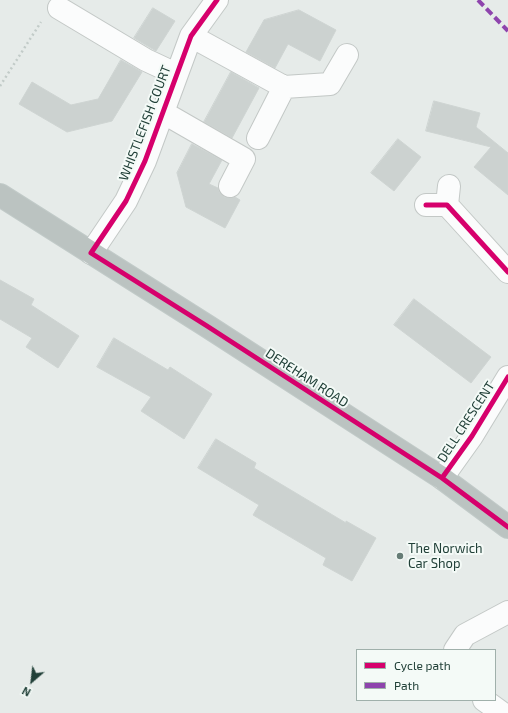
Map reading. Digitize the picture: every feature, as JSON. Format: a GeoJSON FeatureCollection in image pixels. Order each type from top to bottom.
{"type":"FeatureCollection","features":[{"type":"Feature","properties":{"kind":"highway","name":"DEREHAM ROAD"},"geometry":{"type":"LineString","coordinates":[[0,195],[207,326],[442,478],[508,527]]}},
{"type":"Feature","properties":{"kind":"street","name":"WHISTLEFISH COURT"},"geometry":{"type":"LineString","coordinates":[[91,253],[126,201],[145,161],[164,113],[176,74],[191,36],[217,0]]}},
{"type":"Feature","properties":{"kind":"street"},"geometry":{"type":"LineString","coordinates":[[59,8],[146,60],[176,74]]}},
{"type":"Feature","properties":{"kind":"street"},"geometry":{"type":"LineString","coordinates":[[191,36],[284,87],[330,84],[347,55]]}},
{"type":"Feature","properties":{"kind":"street"},"geometry":{"type":"LineString","coordinates":[[258,138],[284,87]]}},
{"type":"Feature","properties":{"kind":"street"},"geometry":{"type":"LineString","coordinates":[[164,113],[244,159],[230,186]]}},
{"type":"Feature","properties":{"kind":"street"},"geometry":{"type":"LineString","coordinates":[[441,198],[508,272]]}},
{"type":"Feature","properties":{"kind":"street","name":"DELL CRESCENT"},"geometry":{"type":"LineString","coordinates":[[442,478],[472,436],[508,377]]}},
{"type":"Feature","properties":{"kind":"street"},"geometry":{"type":"LineString","coordinates":[[456,649],[464,635],[508,612]]}},
{"type":"Feature","properties":{"kind":"street"},"geometry":{"type":"LineString","coordinates":[[485,701],[502,713]]}},
{"type":"Feature","properties":{"kind":"path"},"geometry":{"type":"LineString","coordinates":[[0,86],[38,27]]}},
{"type":"Feature","properties":{"kind":"building"},"geometry":{"type":"Polygon","coordinates":[[[153,8],[175,21],[156,51],[134,38],[153,8]]]}},
{"type":"Feature","properties":{"kind":"building"},"geometry":{"type":"Polygon","coordinates":[[[299,10],[336,30],[320,61],[288,44],[275,68],[246,52],[264,20],[299,10]]]}},
{"type":"Feature","properties":{"kind":"building"},"geometry":{"type":"Polygon","coordinates":[[[121,60],[142,72],[112,121],[67,132],[19,104],[32,82],[71,105],[98,99],[121,60]]]}},
{"type":"Feature","properties":{"kind":"building"},"geometry":{"type":"Polygon","coordinates":[[[231,72],[259,88],[232,138],[204,122],[231,72]]]}},
{"type":"Feature","properties":{"kind":"building"},"geometry":{"type":"Polygon","coordinates":[[[434,101],[480,113],[476,127],[508,153],[508,195],[474,167],[491,147],[426,131],[434,101]]]}},
{"type":"Feature","properties":{"kind":"building"},"geometry":{"type":"Polygon","coordinates":[[[398,139],[421,157],[394,191],[371,173],[398,139]]]}},
{"type":"Feature","properties":{"kind":"building"},"geometry":{"type":"Polygon","coordinates":[[[192,144],[222,160],[209,184],[218,188],[224,197],[235,197],[240,200],[225,228],[186,207],[177,173],[192,144]]]}},
{"type":"Feature","properties":{"kind":"building"},"geometry":{"type":"Polygon","coordinates":[[[0,280],[34,299],[31,305],[79,336],[58,368],[26,347],[32,338],[0,319],[0,280]]]}},
{"type":"Feature","properties":{"kind":"building"},"geometry":{"type":"Polygon","coordinates":[[[414,299],[491,357],[471,383],[394,325],[414,299]]]}},
{"type":"Feature","properties":{"kind":"building"},"geometry":{"type":"Polygon","coordinates":[[[114,338],[168,370],[170,367],[212,394],[184,439],[141,411],[151,397],[97,367],[114,338]]]}},
{"type":"Feature","properties":{"kind":"building"},"geometry":{"type":"Polygon","coordinates":[[[216,439],[256,463],[254,468],[346,523],[346,521],[376,538],[352,581],[323,565],[326,558],[253,515],[259,505],[198,468],[216,439]]]}},
{"type":"Feature","properties":{"kind":"marked path"},"geometry":{"type":"LineString","coordinates":[[478,0],[508,31]]}},
{"type":"Feature","properties":{"kind":"cycle path"},"geometry":{"type":"LineString","coordinates":[[217,0],[191,36],[145,161],[126,201],[91,253],[442,478],[508,527]]}},
{"type":"Feature","properties":{"kind":"cycle path"},"geometry":{"type":"LineString","coordinates":[[426,205],[447,205],[508,272]]}},
{"type":"Feature","properties":{"kind":"cycle path"},"geometry":{"type":"LineString","coordinates":[[442,478],[472,436],[508,377]]}},
{"type":"Feature","properties":{"kind":"place","name":"The Norwich Car Shop"},"geometry":{"type":"Point","coordinates":[400,556]}}]}
